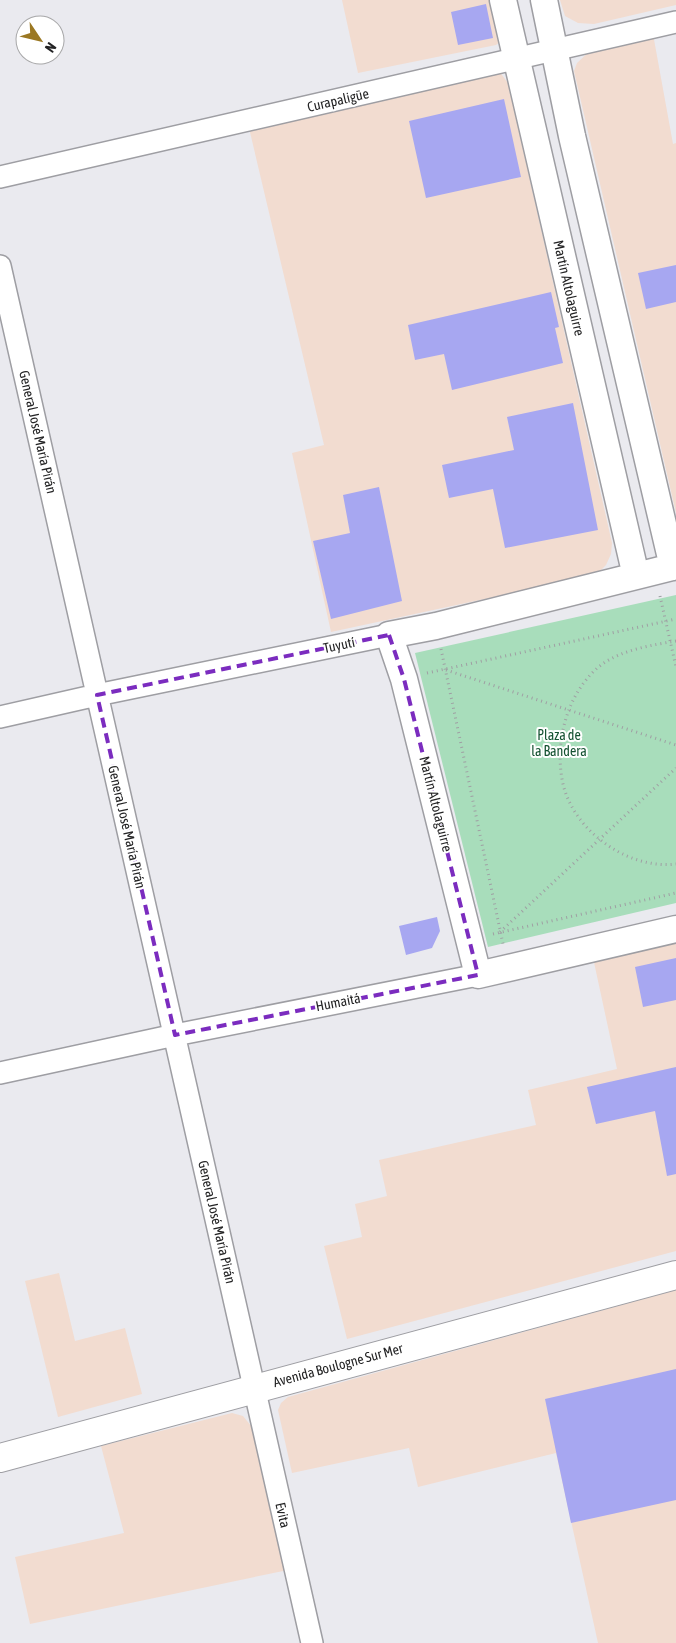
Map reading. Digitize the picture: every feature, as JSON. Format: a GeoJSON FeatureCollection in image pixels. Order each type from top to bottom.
{"type":"FeatureCollection","features":[{"type":"Feature","properties":{"kind":"main road","name":"Avenida Boulogne Sur Mer"},"geometry":{"type":"LineString","coordinates":[[0,1458],[676,1274]]}},
{"type":"Feature","properties":{"kind":"street","name":"Martín Altolaguirre"},"geometry":{"type":"LineString","coordinates":[[503,0],[515,60],[660,570]]}},
{"type":"Feature","properties":{"kind":"street"},"geometry":{"type":"LineString","coordinates":[[544,0],[660,570]]}},
{"type":"Feature","properties":{"kind":"street","name":"Curapaligüe"},"geometry":{"type":"LineString","coordinates":[[0,176],[676,22]]}},
{"type":"Feature","properties":{"kind":"street","name":"General José María Pirán"},"geometry":{"type":"LineString","coordinates":[[0,266],[254,1388]]}},
{"type":"Feature","properties":{"kind":"street","name":"Tuyutí"},"geometry":{"type":"LineString","coordinates":[[0,718],[97,695],[436,626],[660,570]]}},
{"type":"Feature","properties":{"kind":"street","name":"Martín Altolaguirre"},"geometry":{"type":"LineString","coordinates":[[390,635],[404,678],[471,938],[478,974]]}},
{"type":"Feature","properties":{"kind":"street","name":"Humaitá"},"geometry":{"type":"LineString","coordinates":[[0,1073],[175,1035],[508,968],[676,929]]}},
{"type":"Feature","properties":{"kind":"street","name":"Evita"},"geometry":{"type":"LineString","coordinates":[[254,1388],[312,1643]]}},
{"type":"Feature","properties":{"kind":"path"},"geometry":{"type":"LineString","coordinates":[[660,570],[666,621],[676,667]]}},
{"type":"Feature","properties":{"kind":"path"},"geometry":{"type":"LineString","coordinates":[[404,678],[676,619]]}},
{"type":"Feature","properties":{"kind":"path"},"geometry":{"type":"LineString","coordinates":[[436,626],[508,968]]}},
{"type":"Feature","properties":{"kind":"path"},"geometry":{"type":"LineString","coordinates":[[676,641],[632,650],[601,665],[581,687],[568,710],[561,745],[562,779],[571,806],[600,840],[628,858],[666,865],[676,864]]}},
{"type":"Feature","properties":{"kind":"path"},"geometry":{"type":"LineString","coordinates":[[445,669],[676,745]]}},
{"type":"Feature","properties":{"kind":"path"},"geometry":{"type":"LineString","coordinates":[[500,932],[676,768]]}},
{"type":"Feature","properties":{"kind":"path"},"geometry":{"type":"LineString","coordinates":[[471,938],[676,893]]}},
{"type":"Feature","properties":{"kind":"highlighted area"},"geometry":{"type":"Polygon","coordinates":[[[389,635],[404,679],[478,975],[175,1035],[97,695],[389,635]]]}},
{"type":"Feature","properties":{"kind":"shaded area"},"geometry":{"type":"Polygon","coordinates":[[[342,0],[496,0],[501,41],[496,45],[358,73],[342,0]]]}},
{"type":"Feature","properties":{"kind":"shaded area"},"geometry":{"type":"Polygon","coordinates":[[[560,0],[676,0],[676,5],[594,24],[578,23],[565,16],[560,0]]]}},
{"type":"Feature","properties":{"kind":"shaded area"},"geometry":{"type":"Polygon","coordinates":[[[653,34],[673,144],[676,143],[676,513],[574,71],[577,63],[593,48],[653,34]]]}},
{"type":"Feature","properties":{"kind":"shaded area"},"geometry":{"type":"Polygon","coordinates":[[[499,71],[508,83],[612,543],[611,554],[606,565],[596,575],[331,632],[292,453],[324,445],[249,128],[499,71]]]}},
{"type":"Feature","properties":{"kind":"shaded area"},"geometry":{"type":"Polygon","coordinates":[[[676,935],[676,1251],[347,1339],[324,1246],[362,1237],[355,1204],[387,1196],[379,1160],[536,1125],[528,1090],[617,1069],[592,953],[676,935]]]}},
{"type":"Feature","properties":{"kind":"shaded area"},"geometry":{"type":"Polygon","coordinates":[[[59,1273],[75,1341],[125,1328],[142,1394],[58,1417],[25,1281],[59,1273]]]}},
{"type":"Feature","properties":{"kind":"shaded area"},"geometry":{"type":"Polygon","coordinates":[[[676,1290],[676,1643],[598,1643],[556,1453],[418,1487],[409,1448],[292,1473],[278,1410],[281,1403],[288,1397],[676,1290]]]}},
{"type":"Feature","properties":{"kind":"shaded area"},"geometry":{"type":"Polygon","coordinates":[[[232,1413],[243,1416],[256,1432],[288,1570],[30,1624],[15,1557],[124,1533],[101,1446],[232,1413]]]}},
{"type":"Feature","properties":{"kind":"green space","name":"Plaza de la Bandera"},"geometry":{"type":"Polygon","coordinates":[[[676,595],[676,903],[488,947],[415,653],[676,595]]]}},
{"type":"Feature","properties":{"kind":"building"},"geometry":{"type":"Polygon","coordinates":[[[486,4],[493,38],[458,45],[451,12],[486,4]]]}},
{"type":"Feature","properties":{"kind":"building"},"geometry":{"type":"Polygon","coordinates":[[[504,99],[521,177],[426,198],[409,121],[504,99]]]}},
{"type":"Feature","properties":{"kind":"building"},"geometry":{"type":"Polygon","coordinates":[[[676,265],[676,302],[646,309],[638,273],[676,265]]]}},
{"type":"Feature","properties":{"kind":"building"},"geometry":{"type":"Polygon","coordinates":[[[551,292],[559,327],[555,328],[563,363],[452,390],[444,354],[415,360],[408,325],[551,292]]]}},
{"type":"Feature","properties":{"kind":"building"},"geometry":{"type":"Polygon","coordinates":[[[573,403],[598,530],[505,548],[493,489],[449,498],[442,465],[514,450],[507,417],[573,403]]]}},
{"type":"Feature","properties":{"kind":"building"},"geometry":{"type":"Polygon","coordinates":[[[379,487],[402,601],[331,619],[313,541],[350,533],[343,495],[379,487]]]}},
{"type":"Feature","properties":{"kind":"building"},"geometry":{"type":"Polygon","coordinates":[[[437,917],[440,931],[432,948],[406,955],[399,926],[437,917]]]}},
{"type":"Feature","properties":{"kind":"building"},"geometry":{"type":"Polygon","coordinates":[[[676,958],[676,1000],[643,1007],[635,967],[676,958]]]}},
{"type":"Feature","properties":{"kind":"building"},"geometry":{"type":"Polygon","coordinates":[[[676,1067],[676,1174],[667,1176],[655,1111],[596,1124],[587,1087],[676,1067]]]}},
{"type":"Feature","properties":{"kind":"building"},"geometry":{"type":"Polygon","coordinates":[[[676,1369],[676,1500],[571,1523],[545,1399],[676,1369]]]}}]}
